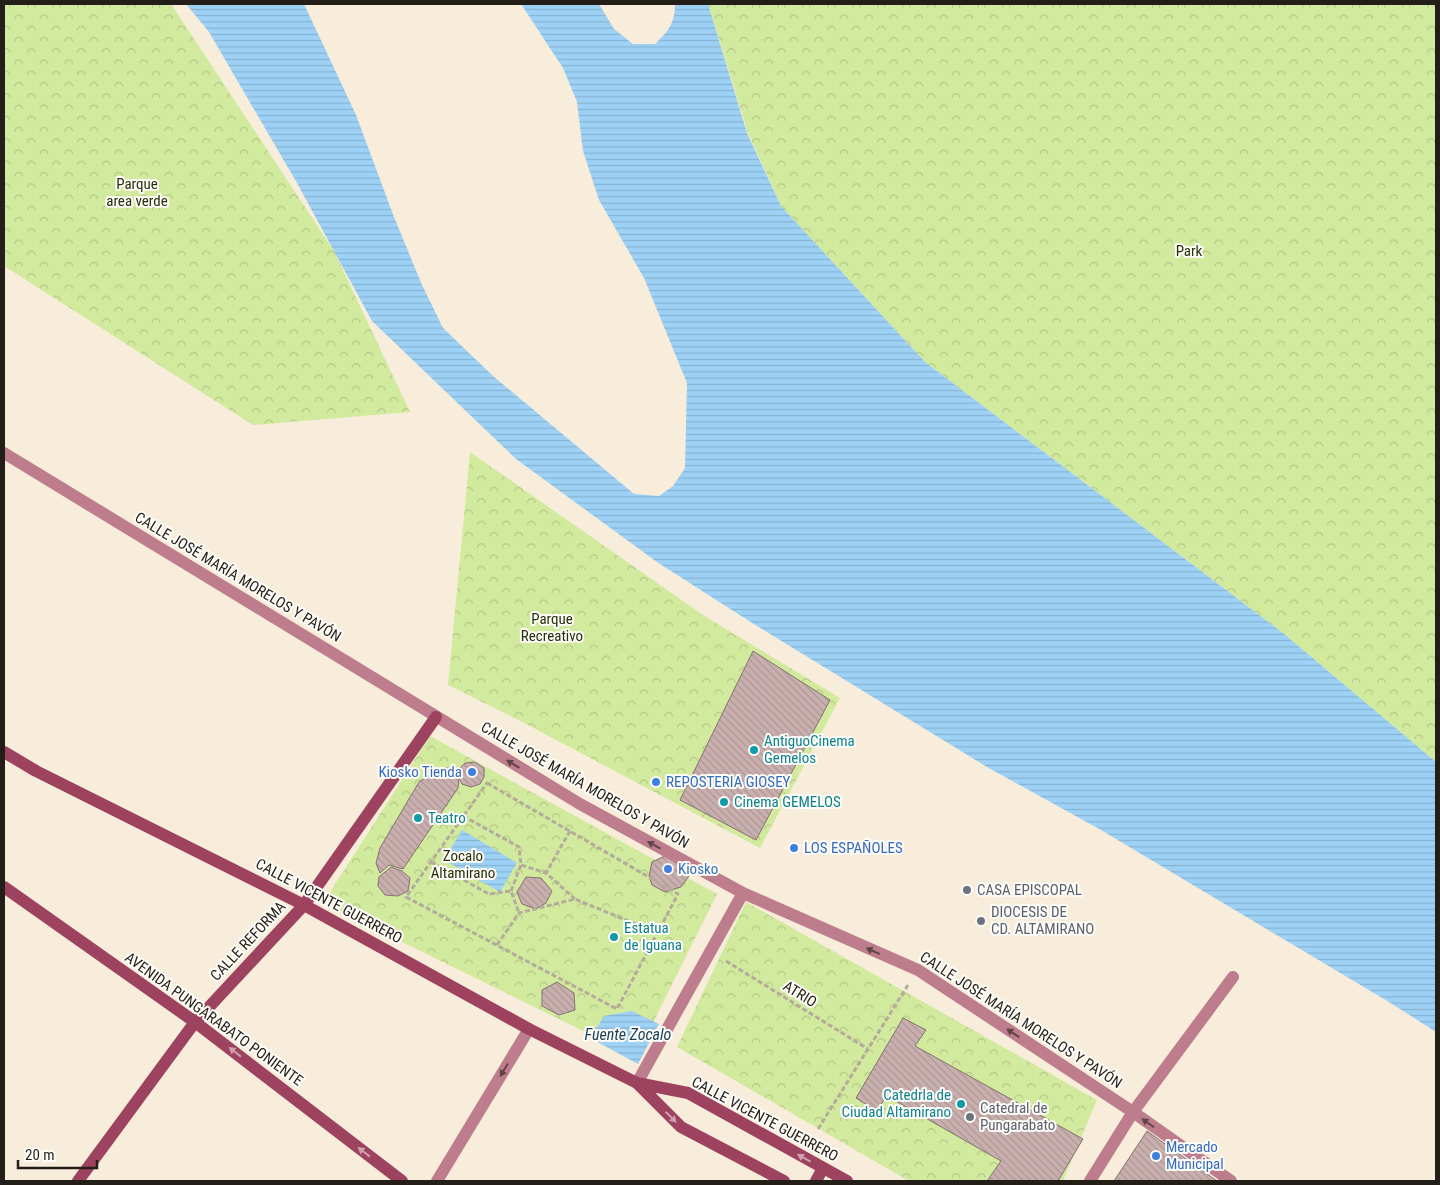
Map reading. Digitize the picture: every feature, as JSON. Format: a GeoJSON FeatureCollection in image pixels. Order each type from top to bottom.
{"type":"FeatureCollection","features":[{"type":"Feature","properties":{"kind":"street","name":"CALLE JOSÉ MARÍA MORELOS Y PAVÓN"},"geometry":{"type":"LineString","coordinates":[[4,453],[580,804],[743,893],[918,970],[1133,1112],[1231,1181]]}},
{"type":"Feature","properties":{"kind":"street","name":"CALLE REFORMA"},"geometry":{"type":"LineString","coordinates":[[78,1181],[195,1022],[304,905],[436,717]]}},
{"type":"Feature","properties":{"kind":"street","name":"CALLE VICENTE GUERRERO"},"geometry":{"type":"LineString","coordinates":[[4,752],[36,771],[304,905],[529,1029],[636,1083],[688,1093],[847,1181]]}},
{"type":"Feature","properties":{"kind":"street","name":"AVENIDA PUNGARABATO PONIENTE"},"geometry":{"type":"LineString","coordinates":[[4,887],[195,1022],[402,1181]]}},
{"type":"Feature","properties":{"kind":"street"},"geometry":{"type":"LineString","coordinates":[[636,1083],[743,893]]}},
{"type":"Feature","properties":{"kind":"street"},"geometry":{"type":"LineString","coordinates":[[1090,1181],[1133,1112],[1233,977]]}},
{"type":"Feature","properties":{"kind":"street"},"geometry":{"type":"LineString","coordinates":[[438,1181],[529,1029]]}},
{"type":"Feature","properties":{"kind":"street","name":"CALLE VICENTE GUERRERO"},"geometry":{"type":"LineString","coordinates":[[636,1083],[681,1127],[784,1181]]}},
{"type":"Feature","properties":{"kind":"street"},"geometry":{"type":"LineString","coordinates":[[816,1181],[823,1168]]}},
{"type":"Feature","properties":{"kind":"path"},"geometry":{"type":"LineString","coordinates":[[487,783],[570,831],[678,894],[617,1008],[406,897],[487,783]]}},
{"type":"Feature","properties":{"kind":"path"},"geometry":{"type":"LineString","coordinates":[[463,816],[519,847],[521,865],[511,891],[519,913]]}},
{"type":"Feature","properties":{"kind":"path"},"geometry":{"type":"LineString","coordinates":[[546,873],[570,831]]}},
{"type":"Feature","properties":{"kind":"path"},"geometry":{"type":"LineString","coordinates":[[430,862],[489,894],[511,891]]}},
{"type":"Feature","properties":{"kind":"path"},"geometry":{"type":"LineString","coordinates":[[521,865],[546,873],[575,899],[657,933]]}},
{"type":"Feature","properties":{"kind":"path"},"geometry":{"type":"LineString","coordinates":[[497,945],[519,913],[575,899]]}},
{"type":"Feature","properties":{"kind":"path","name":"ATRIO"},"geometry":{"type":"LineString","coordinates":[[721,957],[868,1049]]}},
{"type":"Feature","properties":{"kind":"path"},"geometry":{"type":"LineString","coordinates":[[818,1129],[918,970]]}},
{"type":"Feature","properties":{"kind":"green space","name":"Parque area verde"},"geometry":{"type":"Polygon","coordinates":[[[4,4],[171,4],[334,251],[410,412],[253,425],[4,266],[4,4]]]}},
{"type":"Feature","properties":{"kind":"green space","name":"Park"},"geometry":{"type":"Polygon","coordinates":[[[708,4],[1436,4],[1436,762],[1283,633],[925,362],[781,206],[748,133],[708,4]]]}},
{"type":"Feature","properties":{"kind":"green space","name":"Parque Recreativo"},"geometry":{"type":"Polygon","coordinates":[[[470,452],[703,615],[840,698],[760,848],[526,724],[448,685],[470,452]]]}},
{"type":"Feature","properties":{"kind":"green space","name":"Zocalo Altamirano"},"geometry":{"type":"Polygon","coordinates":[[[430,736],[717,894],[636,1057],[323,903],[430,736]]]}},
{"type":"Feature","properties":{"kind":"green space"},"geometry":{"type":"Polygon","coordinates":[[[746,902],[1097,1100],[1063,1181],[909,1181],[677,1047],[746,902]]]}},
{"type":"Feature","properties":{"kind":"water"},"geometry":{"type":"Polygon","coordinates":[[[186,4],[304,4],[356,115],[394,217],[422,285],[443,328],[493,376],[634,494],[659,496],[673,486],[685,468],[687,383],[644,278],[599,200],[583,151],[577,102],[563,68],[521,4],[599,4],[614,29],[633,44],[655,44],[670,27],[674,17],[675,4],[708,4],[747,133],[781,206],[925,362],[1283,633],[1436,762],[1436,1032],[1101,830],[987,767],[749,621],[657,562],[516,459],[372,321],[297,183],[209,32],[186,4]]]}},
{"type":"Feature","properties":{"kind":"water"},"geometry":{"type":"Polygon","coordinates":[[[462,830],[517,863],[500,892],[444,860],[462,830]]]}},
{"type":"Feature","properties":{"kind":"water","name":"Fuente Zocalo"},"geometry":{"type":"Polygon","coordinates":[[[632,1011],[659,1024],[638,1064],[590,1038],[604,1016],[632,1011]]]}},
{"type":"Feature","properties":{"kind":"building","name":"AntiguoCinema Gemelos"},"geometry":{"type":"Polygon","coordinates":[[[753,651],[830,700],[756,840],[680,800],[753,651]]]}},
{"type":"Feature","properties":{"kind":"building","name":"Kiosko Tienda"},"geometry":{"type":"Polygon","coordinates":[[[475,762],[484,768],[484,777],[480,784],[471,787],[462,784],[459,778],[460,768],[465,763],[475,762]]]}},
{"type":"Feature","properties":{"kind":"building","name":"Teatro"},"geometry":{"type":"Polygon","coordinates":[[[441,768],[460,768],[458,788],[403,869],[389,865],[380,873],[376,863],[380,848],[419,782],[441,768]]]}},
{"type":"Feature","properties":{"kind":"building","name":"Kiosko"},"geometry":{"type":"Polygon","coordinates":[[[667,855],[682,860],[689,876],[681,887],[665,892],[652,885],[649,876],[652,862],[667,855]]]}},
{"type":"Feature","properties":{"kind":"building"},"geometry":{"type":"Polygon","coordinates":[[[391,867],[402,871],[410,878],[408,891],[398,896],[385,895],[378,886],[379,877],[391,867]]]}},
{"type":"Feature","properties":{"kind":"building"},"geometry":{"type":"Polygon","coordinates":[[[526,877],[541,878],[552,891],[546,903],[536,909],[522,904],[517,892],[526,877]]]}},
{"type":"Feature","properties":{"kind":"building"},"geometry":{"type":"Polygon","coordinates":[[[557,982],[574,993],[575,1010],[559,1015],[542,1006],[542,990],[557,982]]]}},
{"type":"Feature","properties":{"kind":"building","name":"Catedrla de Ciudad Altamirano"},"geometry":{"type":"Polygon","coordinates":[[[903,1018],[926,1030],[915,1046],[1083,1139],[1058,1181],[987,1181],[1001,1161],[887,1096],[876,1111],[856,1098],[903,1018]]]}},
{"type":"Feature","properties":{"kind":"building","name":"Mercado Municipal"},"geometry":{"type":"Polygon","coordinates":[[[1147,1131],[1217,1181],[1114,1181],[1147,1131]]]}},
{"type":"Feature","properties":{"kind":"place","name":"AntiguoCinema Gemelos"},"geometry":{"type":"Point","coordinates":[754,750]}},
{"type":"Feature","properties":{"kind":"place","name":"Kiosko Tienda"},"geometry":{"type":"Point","coordinates":[472,772]}},
{"type":"Feature","properties":{"kind":"place","name":"REPOSTERIA GIOSEY"},"geometry":{"type":"Point","coordinates":[656,782]}},
{"type":"Feature","properties":{"kind":"place","name":"Cinema GEMELOS"},"geometry":{"type":"Point","coordinates":[724,802]}},
{"type":"Feature","properties":{"kind":"place","name":"Teatro"},"geometry":{"type":"Point","coordinates":[418,818]}},
{"type":"Feature","properties":{"kind":"place","name":"LOS ESPAÑOLES"},"geometry":{"type":"Point","coordinates":[794,848]}},
{"type":"Feature","properties":{"kind":"place","name":"Kiosko"},"geometry":{"type":"Point","coordinates":[668,869]}},
{"type":"Feature","properties":{"kind":"place","name":"CASA EPISCOPAL"},"geometry":{"type":"Point","coordinates":[967,890]}},
{"type":"Feature","properties":{"kind":"place","name":"DIOCESIS DE CD. ALTAMIRANO"},"geometry":{"type":"Point","coordinates":[981,921]}},
{"type":"Feature","properties":{"kind":"place","name":"Estatua de Iguana"},"geometry":{"type":"Point","coordinates":[614,937]}},
{"type":"Feature","properties":{"kind":"place","name":"Catedrla de Ciudad Altamirano"},"geometry":{"type":"Point","coordinates":[961,1104]}},
{"type":"Feature","properties":{"kind":"place","name":"Catedral de Pungarabato"},"geometry":{"type":"Point","coordinates":[970,1117]}},
{"type":"Feature","properties":{"kind":"place","name":"Mercado Municipal"},"geometry":{"type":"Point","coordinates":[1156,1156]}}]}
